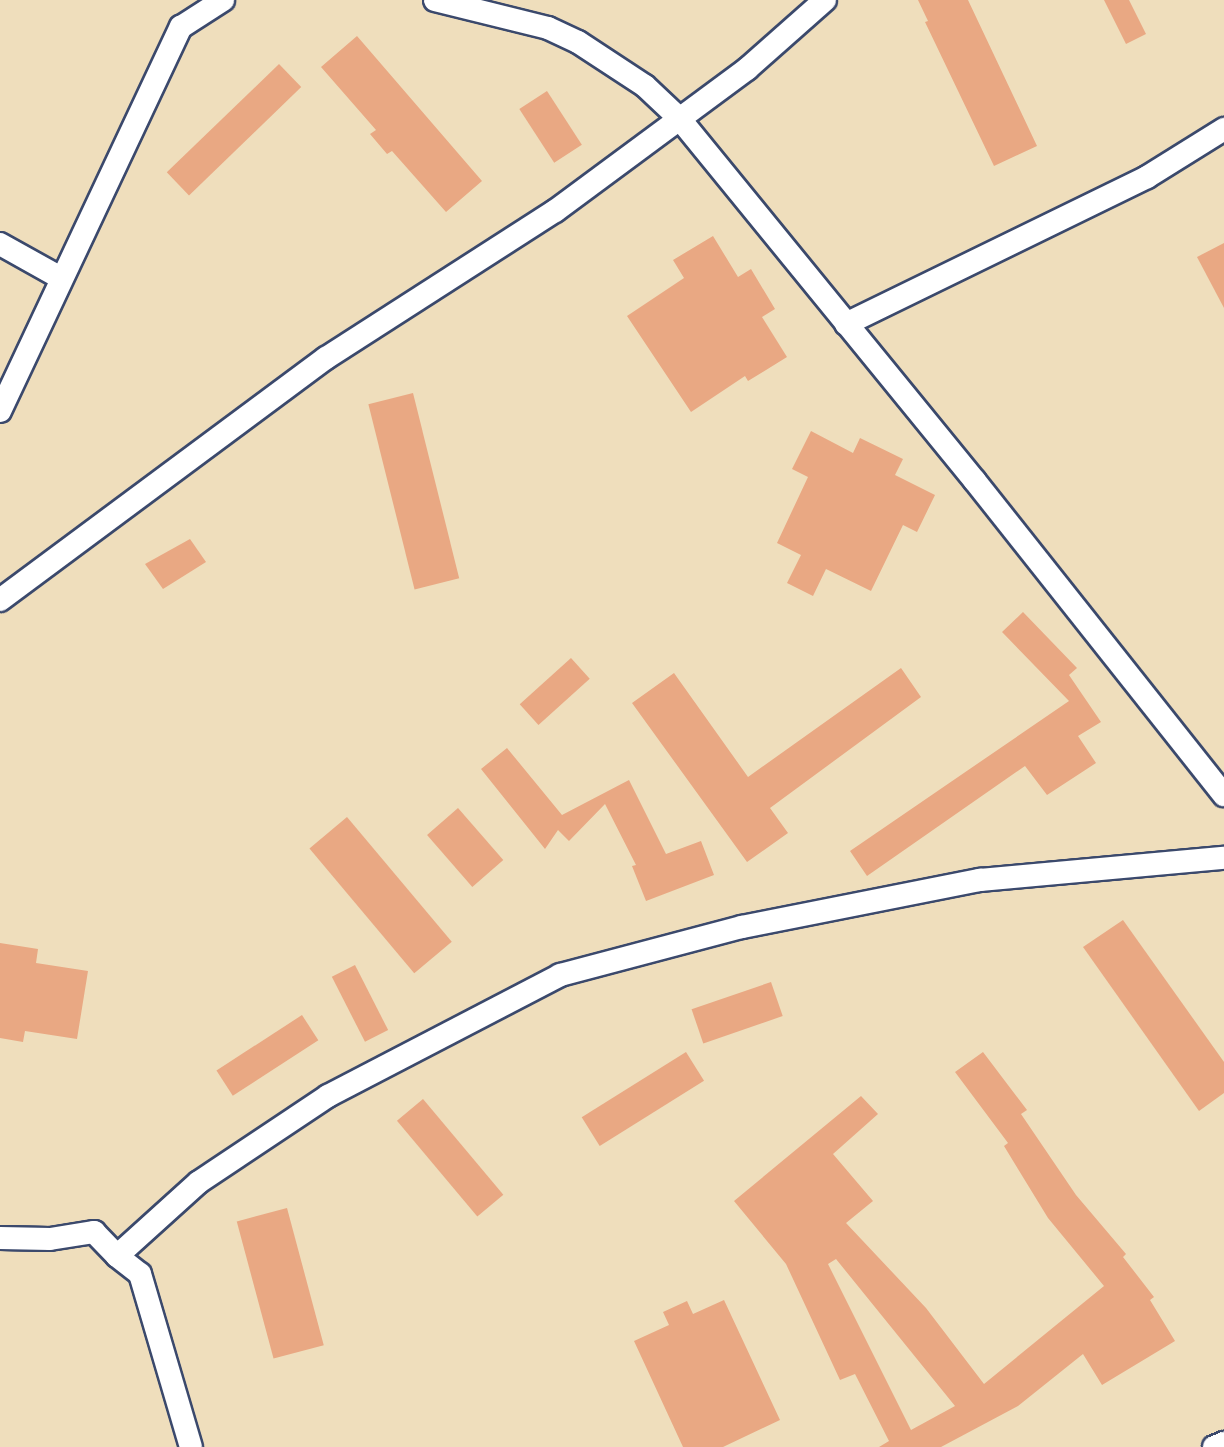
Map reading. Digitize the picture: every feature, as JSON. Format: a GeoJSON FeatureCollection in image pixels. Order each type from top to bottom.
{"type":"FeatureCollection","features":[{"type":"Feature","properties":{"kind":"street"},"geometry":{"type":"LineString","coordinates":[[0,411],[181,27],[185,0]]}},
{"type":"Feature","properties":{"kind":"street"},"geometry":{"type":"LineString","coordinates":[[181,27],[223,0]]}},
{"type":"Feature","properties":{"kind":"street"},"geometry":{"type":"LineString","coordinates":[[435,0],[548,28],[578,42],[635,78],[678,118],[1224,795]]}},
{"type":"Feature","properties":{"kind":"street"},"geometry":{"type":"LineString","coordinates":[[0,600],[168,480],[326,358],[556,210],[747,69],[824,0]]}},
{"type":"Feature","properties":{"kind":"street"},"geometry":{"type":"LineString","coordinates":[[846,324],[1147,177],[1224,129]]}},
{"type":"Feature","properties":{"kind":"street"},"geometry":{"type":"LineString","coordinates":[[0,244],[61,278]]}},
{"type":"Feature","properties":{"kind":"street"},"geometry":{"type":"LineString","coordinates":[[117,1256],[198,1182],[328,1096],[560,975],[742,927],[980,880],[1224,858]]}},
{"type":"Feature","properties":{"kind":"street"},"geometry":{"type":"LineString","coordinates":[[0,1238],[50,1239],[94,1232],[140,1274],[191,1447]]}},
{"type":"Feature","properties":{"kind":"street"},"geometry":{"type":"LineString","coordinates":[[1214,1447],[1224,1442]]}},
{"type":"Feature","properties":{"kind":"building"},"geometry":{"type":"Polygon","coordinates":[[[918,0],[968,0],[1037,146],[994,166],[918,0]]]}},
{"type":"Feature","properties":{"kind":"building"},"geometry":{"type":"Polygon","coordinates":[[[1104,0],[1129,0],[1146,34],[1126,44],[1104,0]]]}},
{"type":"Feature","properties":{"kind":"building"},"geometry":{"type":"Polygon","coordinates":[[[357,36],[482,181],[446,212],[392,151],[387,154],[370,134],[376,130],[321,67],[357,36]]]}},
{"type":"Feature","properties":{"kind":"building"},"geometry":{"type":"Polygon","coordinates":[[[279,64],[301,87],[189,195],[167,172],[279,64]]]}},
{"type":"Feature","properties":{"kind":"building"},"geometry":{"type":"Polygon","coordinates":[[[547,91],[582,145],[554,163],[519,109],[547,91]]]}},
{"type":"Feature","properties":{"kind":"building"},"geometry":{"type":"Polygon","coordinates":[[[713,236],[738,277],[751,269],[775,309],[762,317],[787,357],[748,381],[745,376],[691,412],[627,316],[684,278],[673,260],[713,236]]]}},
{"type":"Feature","properties":{"kind":"building"},"geometry":{"type":"Polygon","coordinates":[[[1224,243],[1224,308],[1197,257],[1224,243]]]}},
{"type":"Feature","properties":{"kind":"building"},"geometry":{"type":"Polygon","coordinates":[[[413,393],[459,578],[415,589],[368,404],[413,393]]]}},
{"type":"Feature","properties":{"kind":"building"},"geometry":{"type":"Polygon","coordinates":[[[811,431],[853,453],[860,438],[903,459],[895,475],[935,495],[917,532],[903,525],[871,591],[826,569],[813,596],[787,583],[801,555],[777,543],[808,477],[792,469],[811,431]]]}},
{"type":"Feature","properties":{"kind":"building"},"geometry":{"type":"Polygon","coordinates":[[[190,539],[206,562],[163,589],[145,564],[190,539]]]}},
{"type":"Feature","properties":{"kind":"building"},"geometry":{"type":"Polygon","coordinates":[[[1023,612],[1077,668],[1069,675],[1101,722],[1078,736],[1096,763],[1047,795],[1025,766],[867,876],[850,851],[1069,701],[1002,632],[1023,612]]]}},
{"type":"Feature","properties":{"kind":"building"},"geometry":{"type":"Polygon","coordinates":[[[571,658],[590,679],[538,725],[520,704],[571,658]]]}},
{"type":"Feature","properties":{"kind":"building"},"geometry":{"type":"Polygon","coordinates":[[[901,668],[921,697],[770,808],[788,833],[747,862],[632,703],[674,673],[748,777],[901,668]]]}},
{"type":"Feature","properties":{"kind":"building"},"geometry":{"type":"Polygon","coordinates":[[[507,748],[562,815],[629,780],[666,854],[701,841],[714,875],[646,901],[632,866],[636,865],[605,804],[569,841],[558,830],[545,849],[481,769],[507,748]]]}},
{"type":"Feature","properties":{"kind":"building"},"geometry":{"type":"Polygon","coordinates":[[[458,808],[503,860],[472,887],[427,835],[458,808]]]}},
{"type":"Feature","properties":{"kind":"building"},"geometry":{"type":"Polygon","coordinates":[[[347,817],[452,942],[414,973],[309,848],[347,817]]]}},
{"type":"Feature","properties":{"kind":"building"},"geometry":{"type":"Polygon","coordinates":[[[1123,920],[1224,1062],[1224,1093],[1199,1111],[1083,947],[1123,920]]]}},
{"type":"Feature","properties":{"kind":"building"},"geometry":{"type":"Polygon","coordinates":[[[0,943],[38,949],[36,963],[88,971],[77,1039],[25,1031],[23,1042],[0,1038],[0,943]]]}},
{"type":"Feature","properties":{"kind":"building"},"geometry":{"type":"Polygon","coordinates":[[[355,965],[388,1030],[365,1042],[332,977],[355,965]]]}},
{"type":"Feature","properties":{"kind":"building"},"geometry":{"type":"Polygon","coordinates":[[[771,982],[783,1016],[703,1043],[692,1009],[771,982]]]}},
{"type":"Feature","properties":{"kind":"building"},"geometry":{"type":"Polygon","coordinates":[[[302,1015],[318,1040],[233,1096],[216,1071],[302,1015]]]}},
{"type":"Feature","properties":{"kind":"building"},"geometry":{"type":"Polygon","coordinates":[[[686,1052],[704,1081],[600,1146],[582,1117],[686,1052]]]}},
{"type":"Feature","properties":{"kind":"building"},"geometry":{"type":"Polygon","coordinates":[[[983,1052],[1027,1110],[1021,1114],[1076,1195],[1126,1254],[1123,1257],[1154,1297],[1150,1300],[1175,1341],[1102,1385],[1083,1354],[1018,1406],[941,1447],[879,1447],[889,1441],[855,1374],[840,1380],[786,1264],[734,1201],[861,1096],[878,1114],[833,1154],[873,1201],[846,1223],[926,1308],[984,1384],[1104,1286],[1048,1218],[1004,1146],[1008,1143],[955,1072],[983,1052]],[[836,1259],[828,1264],[911,1430],[955,1406],[836,1259]]]}},
{"type":"Feature","properties":{"kind":"building"},"geometry":{"type":"Polygon","coordinates":[[[423,1099],[503,1195],[477,1217],[397,1121],[423,1099]]]}},
{"type":"Feature","properties":{"kind":"building"},"geometry":{"type":"Polygon","coordinates":[[[287,1208],[324,1345],[274,1359],[237,1221],[287,1208]]]}},
{"type":"Feature","properties":{"kind":"building"},"geometry":{"type":"Polygon","coordinates":[[[724,1300],[780,1420],[723,1447],[683,1447],[634,1341],[669,1325],[663,1312],[687,1301],[693,1314],[724,1300]]]}}]}
